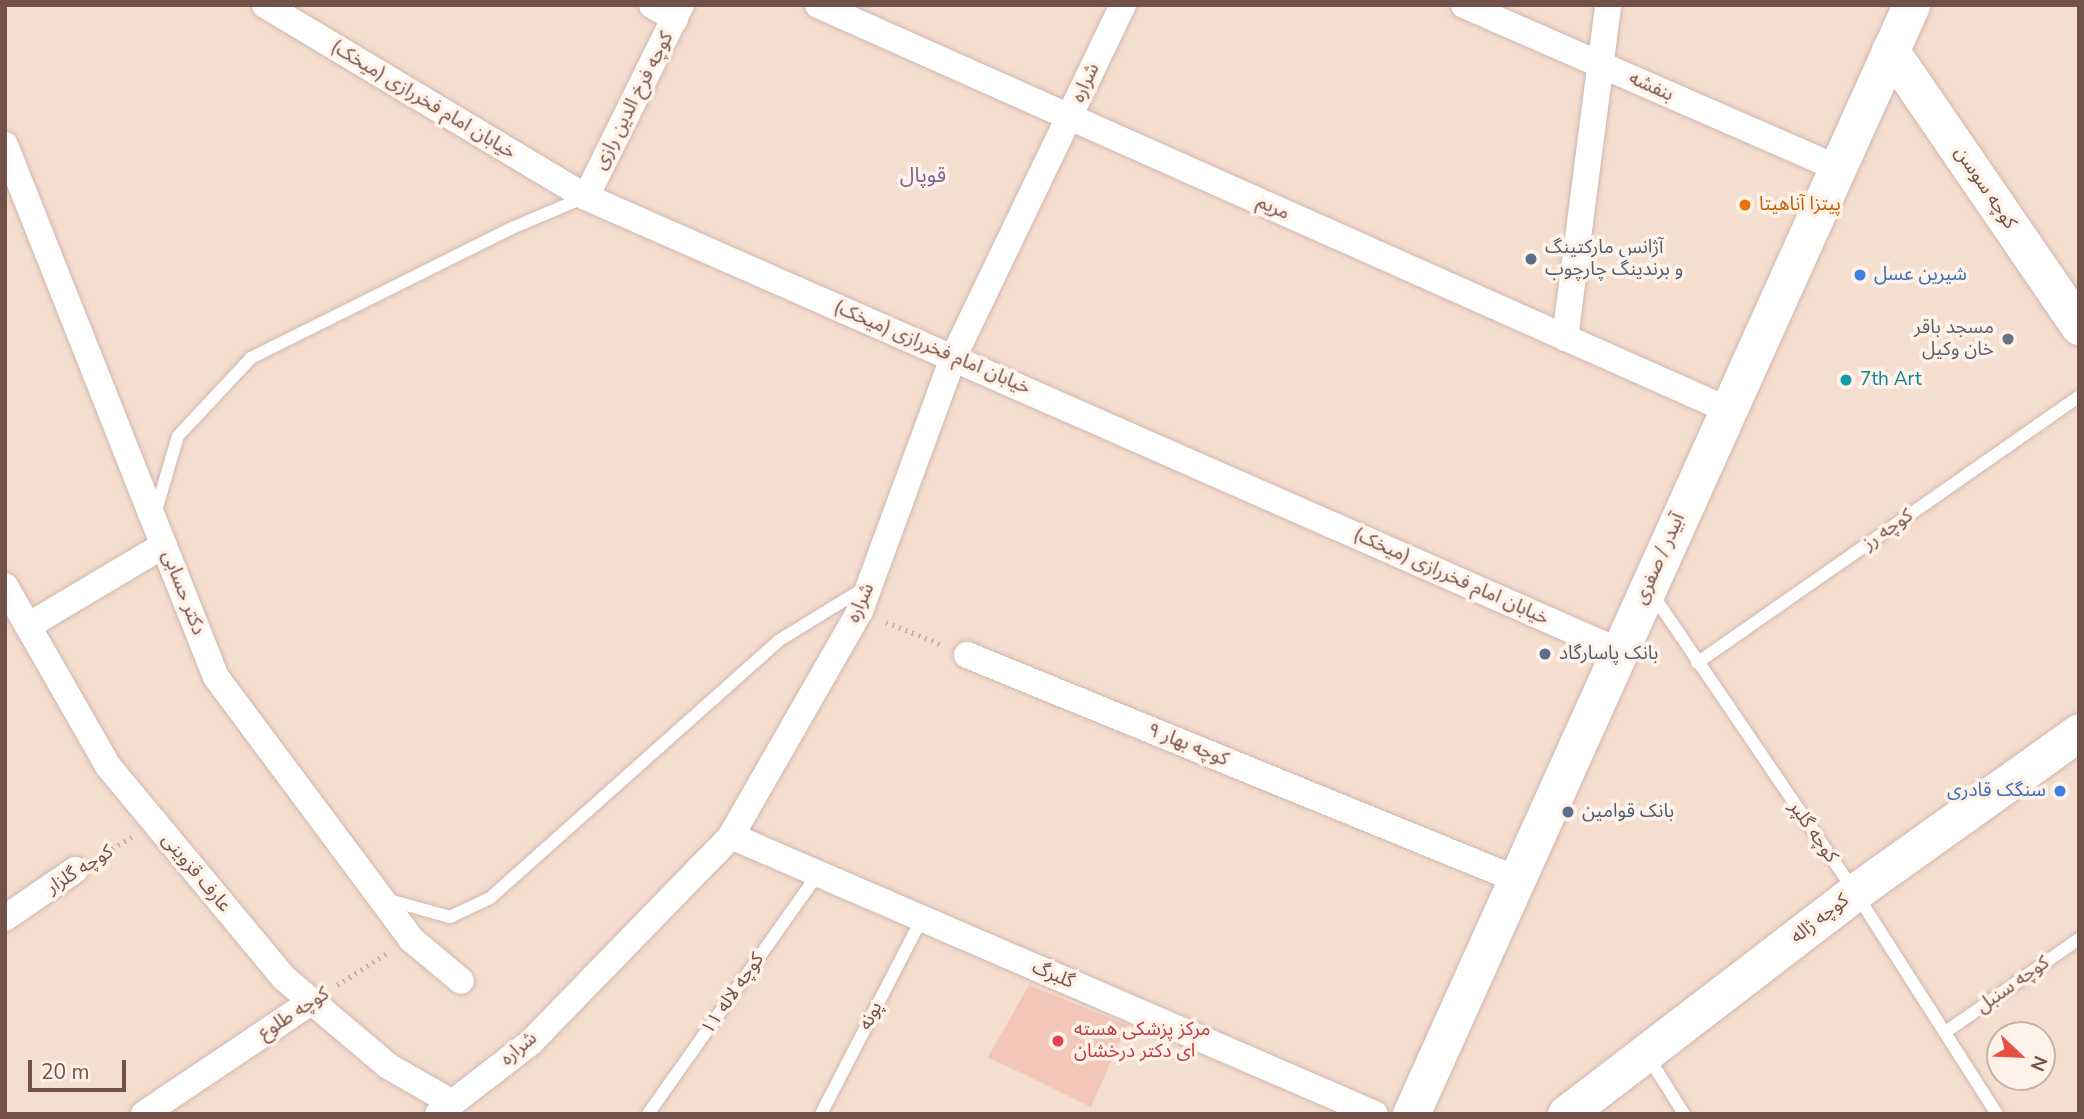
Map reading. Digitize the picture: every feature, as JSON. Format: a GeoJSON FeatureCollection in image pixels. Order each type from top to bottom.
{"type":"FeatureCollection","features":[{"type":"Feature","properties":{"kind":"main road","name":"آبیدر / صفری"},"geometry":{"type":"LineString","coordinates":[[1410,1114],[1910,5]]}},
{"type":"Feature","properties":{"kind":"main road","name":"کوچه سوسن"},"geometry":{"type":"LineString","coordinates":[[1891,50],[2077,321]]}},
{"type":"Feature","properties":{"kind":"main road","name":"کوچه ژاله"},"geometry":{"type":"LineString","coordinates":[[1566,1114],[1855,892],[2079,732]]}},
{"type":"Feature","properties":{"kind":"street","name":"خیابان امام فخررازی (میخک)"},"geometry":{"type":"LineString","coordinates":[[265,5],[586,197],[954,356],[1619,651]]}},
{"type":"Feature","properties":{"kind":"street"},"geometry":{"type":"LineString","coordinates":[[652,5],[678,12]]}},
{"type":"Feature","properties":{"kind":"street","name":"مریم"},"geometry":{"type":"LineString","coordinates":[[818,5],[1728,410]]}},
{"type":"Feature","properties":{"kind":"street","name":"شراره"},"geometry":{"type":"LineString","coordinates":[[445,1108],[531,1042],[731,836],[860,611],[954,356],[1123,5]]}},
{"type":"Feature","properties":{"kind":"street","name":"بنفشه"},"geometry":{"type":"LineString","coordinates":[[1465,5],[1837,168]]}},
{"type":"Feature","properties":{"kind":"street"},"geometry":{"type":"LineString","coordinates":[[1565,338],[1598,64],[1608,5]]}},
{"type":"Feature","properties":{"kind":"street","name":"کوچه فرخ الدین رازی"},"geometry":{"type":"LineString","coordinates":[[586,197],[678,12]]}},
{"type":"Feature","properties":{"kind":"street","name":"دکتر حسابی"},"geometry":{"type":"LineString","coordinates":[[5,145],[15,193],[154,517],[216,677],[411,939],[461,981]]}},
{"type":"Feature","properties":{"kind":"street"},"geometry":{"type":"LineString","coordinates":[[28,625],[164,545]]}},
{"type":"Feature","properties":{"kind":"street","name":"عارف قزوینی"},"geometry":{"type":"LineString","coordinates":[[5,586],[108,766],[284,978],[388,1066],[445,1108]]}},
{"type":"Feature","properties":{"kind":"street","name":"کوچه بهار ۹"},"geometry":{"type":"LineString","coordinates":[[967,655],[1516,879]]}},
{"type":"Feature","properties":{"kind":"street","name":"گلبرگ"},"geometry":{"type":"LineString","coordinates":[[731,836],[1376,1114]]}},
{"type":"Feature","properties":{"kind":"street","name":"کوچه گلزار"},"geometry":{"type":"LineString","coordinates":[[5,918],[75,870]]}},
{"type":"Feature","properties":{"kind":"street","name":"کوچه طلوع"},"geometry":{"type":"LineString","coordinates":[[144,1114],[312,1001]]}},
{"type":"Feature","properties":{"kind":"lane"},"geometry":{"type":"LineString","coordinates":[[154,517],[178,436],[251,358],[512,228],[586,197]]}},
{"type":"Feature","properties":{"kind":"lane","name":"کوچه رز"},"geometry":{"type":"LineString","coordinates":[[1697,663],[2079,397]]}},
{"type":"Feature","properties":{"kind":"lane"},"geometry":{"type":"LineString","coordinates":[[381,898],[450,916],[491,898],[778,641],[869,585]]}},
{"type":"Feature","properties":{"kind":"lane","name":"کوچه گلپر"},"geometry":{"type":"LineString","coordinates":[[1648,587],[1697,663],[1855,892],[1947,1031],[1997,1114]]}},
{"type":"Feature","properties":{"kind":"lane","name":"کوچه لاله ۱۱"},"geometry":{"type":"LineString","coordinates":[[648,1114],[818,874]]}},
{"type":"Feature","properties":{"kind":"lane","name":"پونه"},"geometry":{"type":"LineString","coordinates":[[821,1114],[922,918]]}},
{"type":"Feature","properties":{"kind":"lane","name":"کوچه سنبل"},"geometry":{"type":"LineString","coordinates":[[1947,1031],[2079,939]]}},
{"type":"Feature","properties":{"kind":"lane"},"geometry":{"type":"LineString","coordinates":[[1647,1054],[1684,1114]]}},
{"type":"Feature","properties":{"kind":"path"},"geometry":{"type":"LineString","coordinates":[[860,611],[967,655]]}},
{"type":"Feature","properties":{"kind":"path","name":"کوچه گلزار"},"geometry":{"type":"LineString","coordinates":[[75,870],[156,824]]}},
{"type":"Feature","properties":{"kind":"path","name":"کوچه طلوع"},"geometry":{"type":"LineString","coordinates":[[312,1001],[411,939]]}},
{"type":"Feature","properties":{"kind":"shaded area"},"geometry":{"type":"Polygon","coordinates":[[[5,5],[2079,5],[2079,1114],[5,1114],[5,5]]]}},
{"type":"Feature","properties":{"kind":"building","name":"مرکز پزشکی هسته ای دکتر درخشان"},"geometry":{"type":"Polygon","coordinates":[[[1029,985],[1127,1025],[1091,1107],[988,1057],[1029,985]]]}},
{"type":"Feature","properties":{"kind":"place","name":"پیتزا آناهیتا"},"geometry":{"type":"Point","coordinates":[1745,205]}},
{"type":"Feature","properties":{"kind":"place","name":"آژانس مارکتینگ و برندینگ چارچوب"},"geometry":{"type":"Point","coordinates":[1531,259]}},
{"type":"Feature","properties":{"kind":"place","name":"شیرین عسل"},"geometry":{"type":"Point","coordinates":[1860,275]}},
{"type":"Feature","properties":{"kind":"place","name":"مسجد باقر خان وکیل"},"geometry":{"type":"Point","coordinates":[2008,339]}},
{"type":"Feature","properties":{"kind":"place","name":"7th Art"},"geometry":{"type":"Point","coordinates":[1846,380]}},
{"type":"Feature","properties":{"kind":"place","name":"بانک پاسارگاد"},"geometry":{"type":"Point","coordinates":[1545,654]}},
{"type":"Feature","properties":{"kind":"place","name":"سنگک قادری"},"geometry":{"type":"Point","coordinates":[2060,791]}},
{"type":"Feature","properties":{"kind":"place","name":"بانک قوامین"},"geometry":{"type":"Point","coordinates":[1568,812]}},
{"type":"Feature","properties":{"kind":"place","name":"مرکز پزشکی هسته ای دکتر درخشان"},"geometry":{"type":"Point","coordinates":[1058,1041]}},
{"type":"Feature","properties":{"kind":"district","name":"قوپال"},"geometry":{"type":"Point","coordinates":[923,175]}}]}
